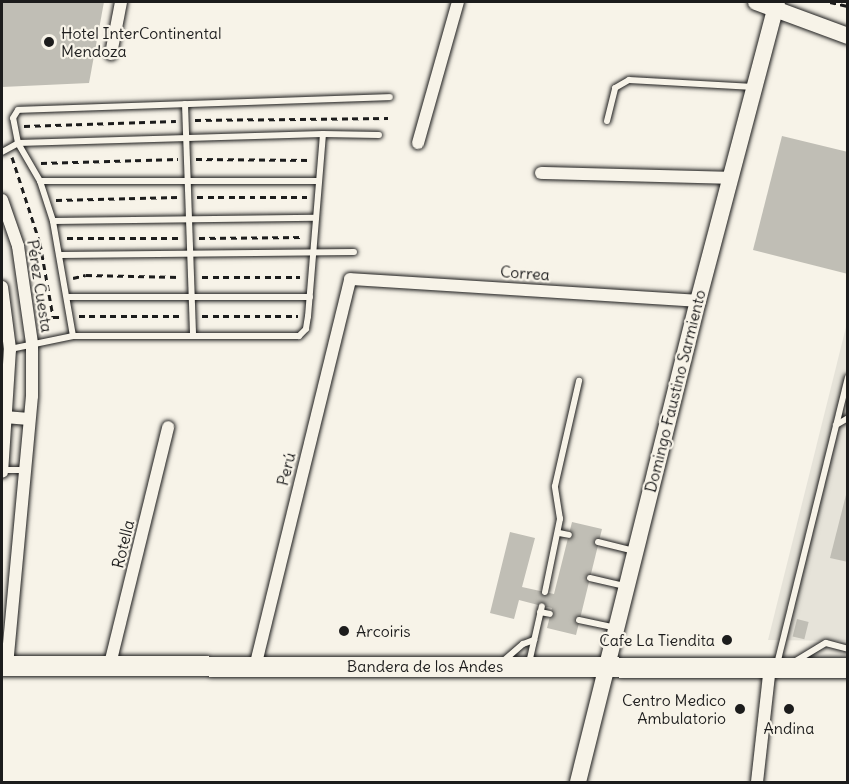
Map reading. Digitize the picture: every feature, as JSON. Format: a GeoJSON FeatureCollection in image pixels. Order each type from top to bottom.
{"type":"FeatureCollection","features":[{"type":"Feature","properties":{"kind":"main road"},"geometry":{"type":"LineString","coordinates":[[756,2],[776,5],[848,36]]}},
{"type":"Feature","properties":{"kind":"main road","name":"Domingo Faustino Sarmiento"},"geometry":{"type":"LineString","coordinates":[[578,783],[698,301],[776,5]]}},
{"type":"Feature","properties":{"kind":"main road","name":"Bandera de los Andes"},"geometry":{"type":"LineString","coordinates":[[4,666],[109,668],[608,666],[848,669]]}},
{"type":"Feature","properties":{"kind":"street"},"geometry":{"type":"LineString","coordinates":[[111,54],[121,2]]}},
{"type":"Feature","properties":{"kind":"street"},"geometry":{"type":"LineString","coordinates":[[418,143],[458,2]]}},
{"type":"Feature","properties":{"kind":"street"},"geometry":{"type":"LineString","coordinates":[[541,173],[730,178]]}},
{"type":"Feature","properties":{"kind":"street","name":"Pérez Cuesta"},"geometry":{"type":"LineString","coordinates":[[2,200],[24,273],[32,343],[29,418],[4,666]]}},
{"type":"Feature","properties":{"kind":"street","name":"Correa"},"geometry":{"type":"LineString","coordinates":[[350,279],[698,301]]}},
{"type":"Feature","properties":{"kind":"street","name":"Perú"},"geometry":{"type":"LineString","coordinates":[[255,667],[350,279]]}},
{"type":"Feature","properties":{"kind":"street"},"geometry":{"type":"LineString","coordinates":[[2,287],[10,349],[2,471]]}},
{"type":"Feature","properties":{"kind":"street"},"geometry":{"type":"LineString","coordinates":[[5,417],[29,418]]}},
{"type":"Feature","properties":{"kind":"street","name":"Rotella"},"geometry":{"type":"LineString","coordinates":[[109,668],[168,427]]}},
{"type":"Feature","properties":{"kind":"street"},"geometry":{"type":"LineString","coordinates":[[757,783],[778,667]]}},
{"type":"Feature","properties":{"kind":"lane"},"geometry":{"type":"LineString","coordinates":[[607,121],[615,88],[629,80],[754,87]]}},
{"type":"Feature","properties":{"kind":"lane"},"geometry":{"type":"LineString","coordinates":[[73,336],[53,221],[40,181],[18,143],[13,118],[18,110],[390,97]]}},
{"type":"Feature","properties":{"kind":"lane"},"geometry":{"type":"LineString","coordinates":[[184,104],[193,336]]}},
{"type":"Feature","properties":{"kind":"lane"},"geometry":{"type":"LineString","coordinates":[[10,349],[73,336],[299,336],[306,329],[308,316],[323,134]]}},
{"type":"Feature","properties":{"kind":"lane"},"geometry":{"type":"LineString","coordinates":[[5,150],[18,143],[323,134],[379,135]]}},
{"type":"Feature","properties":{"kind":"lane"},"geometry":{"type":"LineString","coordinates":[[40,181],[319,181]]}},
{"type":"Feature","properties":{"kind":"lane"},"geometry":{"type":"LineString","coordinates":[[53,221],[316,218]]}},
{"type":"Feature","properties":{"kind":"lane"},"geometry":{"type":"LineString","coordinates":[[60,255],[354,252]]}},
{"type":"Feature","properties":{"kind":"lane"},"geometry":{"type":"LineString","coordinates":[[67,297],[310,297]]}},
{"type":"Feature","properties":{"kind":"lane"},"geometry":{"type":"LineString","coordinates":[[778,667],[848,378]]}},
{"type":"Feature","properties":{"kind":"lane"},"geometry":{"type":"LineString","coordinates":[[545,592],[559,533],[560,519],[555,486],[579,381]]}},
{"type":"Feature","properties":{"kind":"lane"},"geometry":{"type":"LineString","coordinates":[[836,425],[848,418]]}},
{"type":"Feature","properties":{"kind":"lane"},"geometry":{"type":"LineString","coordinates":[[836,425],[848,427]]}},
{"type":"Feature","properties":{"kind":"lane"},"geometry":{"type":"LineString","coordinates":[[2,471],[23,470]]}},
{"type":"Feature","properties":{"kind":"lane"},"geometry":{"type":"LineString","coordinates":[[559,533],[569,535]]}},
{"type":"Feature","properties":{"kind":"lane"},"geometry":{"type":"LineString","coordinates":[[598,542],[636,551]]}},
{"type":"Feature","properties":{"kind":"lane"},"geometry":{"type":"LineString","coordinates":[[550,568],[560,571]]}},
{"type":"Feature","properties":{"kind":"lane"},"geometry":{"type":"LineString","coordinates":[[590,578],[627,586]]}},
{"type":"Feature","properties":{"kind":"lane"},"geometry":{"type":"LineString","coordinates":[[528,666],[541,609],[550,614]]}},
{"type":"Feature","properties":{"kind":"lane"},"geometry":{"type":"LineString","coordinates":[[579,620],[617,628]]}},
{"type":"Feature","properties":{"kind":"lane"},"geometry":{"type":"LineString","coordinates":[[498,666],[511,652],[534,640]]}},
{"type":"Feature","properties":{"kind":"lane"},"geometry":{"type":"LineString","coordinates":[[778,667],[826,643],[848,649]]}},
{"type":"Feature","properties":{"kind":"path"},"geometry":{"type":"LineString","coordinates":[[830,2],[848,6]]}},
{"type":"Feature","properties":{"kind":"path"},"geometry":{"type":"LineString","coordinates":[[15,126],[388,118]]}},
{"type":"Feature","properties":{"kind":"path"},"geometry":{"type":"LineString","coordinates":[[5,150],[16,165],[40,243],[53,317],[308,316]]}},
{"type":"Feature","properties":{"kind":"path"},"geometry":{"type":"LineString","coordinates":[[16,165],[186,158],[321,160]]}},
{"type":"Feature","properties":{"kind":"path"},"geometry":{"type":"LineString","coordinates":[[28,202],[188,197],[318,197]]}},
{"type":"Feature","properties":{"kind":"path"},"geometry":{"type":"LineString","coordinates":[[40,243],[82,236],[314,237]]}},
{"type":"Feature","properties":{"kind":"shaded area"},"geometry":{"type":"Polygon","coordinates":[[[847,323],[847,641],[768,640],[847,323]]]}},
{"type":"Feature","properties":{"kind":"building","name":"Hotel InterContinental Mendoza"},"geometry":{"type":"Polygon","coordinates":[[[2,2],[104,2],[89,83],[2,87],[2,2]]]}},
{"type":"Feature","properties":{"kind":"building"},"geometry":{"type":"Polygon","coordinates":[[[782,136],[848,152],[848,274],[753,250],[782,136]]]}},
{"type":"Feature","properties":{"kind":"building"},"geometry":{"type":"Polygon","coordinates":[[[848,491],[848,562],[830,558],[848,491]]]}},
{"type":"Feature","properties":{"kind":"building"},"geometry":{"type":"Polygon","coordinates":[[[572,522],[602,529],[576,635],[547,628],[552,608],[519,600],[514,619],[490,613],[510,532],[535,538],[522,587],[554,594],[572,522]]]}},
{"type":"Feature","properties":{"kind":"building"},"geometry":{"type":"Polygon","coordinates":[[[797,619],[809,622],[804,639],[793,636],[797,619]]]}},
{"type":"Feature","properties":{"kind":"place","name":"Hotel InterContinental Mendoza"},"geometry":{"type":"Point","coordinates":[49,42]}},
{"type":"Feature","properties":{"kind":"place","name":"Arcoiris"},"geometry":{"type":"Point","coordinates":[344,631]}},
{"type":"Feature","properties":{"kind":"place","name":"Cafe La Tiendita"},"geometry":{"type":"Point","coordinates":[727,640]}},
{"type":"Feature","properties":{"kind":"place","name":"Centro Medico Ambulatorio"},"geometry":{"type":"Point","coordinates":[740,709]}},
{"type":"Feature","properties":{"kind":"place","name":"Andina"},"geometry":{"type":"Point","coordinates":[789,709]}}]}
